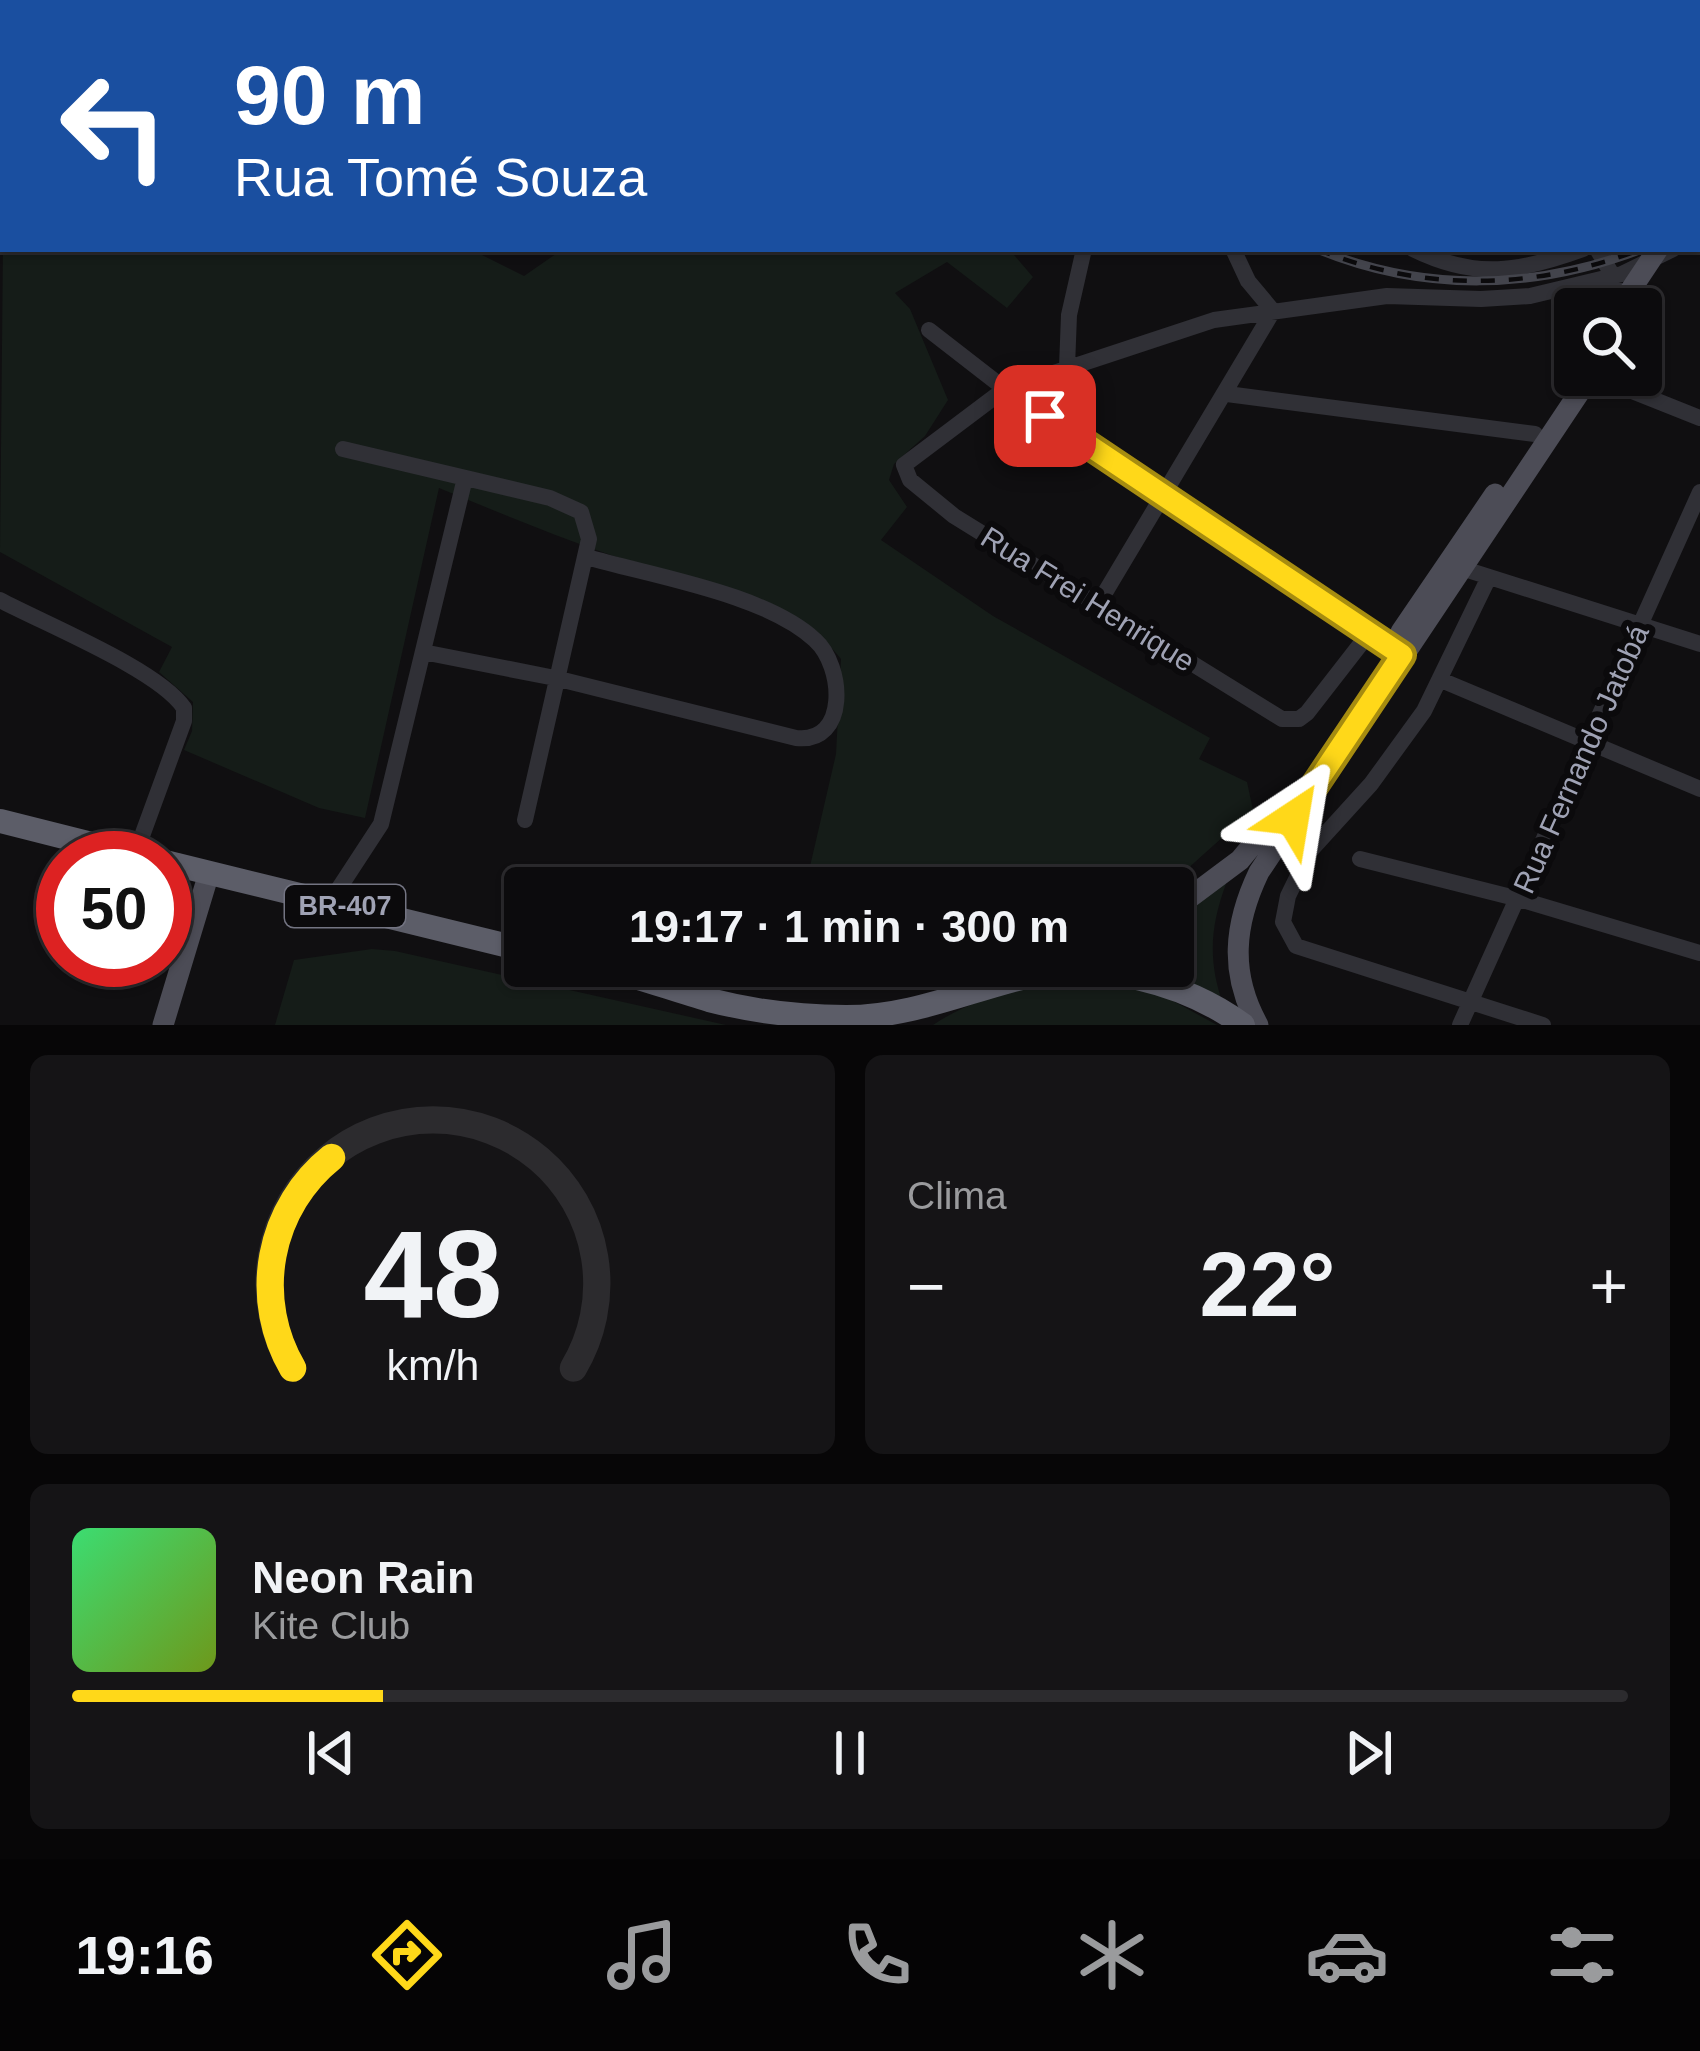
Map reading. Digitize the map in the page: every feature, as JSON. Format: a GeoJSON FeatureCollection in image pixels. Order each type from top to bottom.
{"type":"FeatureCollection","features":[{"type":"Feature","properties":{"kind":"highway"},"geometry":{"type":"LineString","coordinates":[[0,821],[39,831]]}},
{"type":"Feature","properties":{"kind":"highway","name":"BR-407"},"geometry":{"type":"LineString","coordinates":[[192,869],[504,945]]}},
{"type":"Feature","properties":{"kind":"highway"},"geometry":{"type":"LineString","coordinates":[[669,987],[776,1022]]}},
{"type":"Feature","properties":{"kind":"highway"},"geometry":{"type":"LineString","coordinates":[[726,1003],[803,1014],[896,1014],[995,987]]}},
{"type":"Feature","properties":{"kind":"highway"},"geometry":{"type":"LineString","coordinates":[[1160,987],[1211,1004],[1244,1025]]}},
{"type":"Feature","properties":{"kind":"highway"},"geometry":{"type":"LineString","coordinates":[[923,1025],[941,1010],[986,990]]}},
{"type":"Feature","properties":{"kind":"main road"},"geometry":{"type":"LineString","coordinates":[[1640,288],[1670,252]]}},
{"type":"Feature","properties":{"kind":"main road"},"geometry":{"type":"LineString","coordinates":[[1636,288],[1654,256]]}},
{"type":"Feature","properties":{"kind":"main road"},"geometry":{"type":"LineString","coordinates":[[1454,565],[1560,396]]}},
{"type":"Feature","properties":{"kind":"main road"},"geometry":{"type":"LineString","coordinates":[[1194,894],[1240,860],[1268,829],[1577,396]]}},
{"type":"Feature","properties":{"kind":"main road"},"geometry":{"type":"LineString","coordinates":[[1258,1025],[1248,1007],[1236,948],[1250,891],[1396,651]]}},
{"type":"Feature","properties":{"kind":"main road"},"geometry":{"type":"LineString","coordinates":[[163,1025],[209,873]]}},
{"type":"Feature","properties":{"kind":"street"},"geometry":{"type":"LineString","coordinates":[[1067,367],[1069,315],[1083,252]]}},
{"type":"Feature","properties":{"kind":"street"},"geometry":{"type":"LineString","coordinates":[[1234,252],[1248,281],[1273,311]]}},
{"type":"Feature","properties":{"kind":"street"},"geometry":{"type":"LineString","coordinates":[[1419,252],[1490,273],[1575,252]]}},
{"type":"Feature","properties":{"kind":"street"},"geometry":{"type":"LineString","coordinates":[[1599,252],[1617,288]]}},
{"type":"Feature","properties":{"kind":"street"},"geometry":{"type":"LineString","coordinates":[[1005,389],[1214,320],[1387,296],[1530,296],[1613,277],[1654,256]]}},
{"type":"Feature","properties":{"kind":"street"},"geometry":{"type":"LineString","coordinates":[[1097,606],[1273,311]]}},
{"type":"Feature","properties":{"kind":"street"},"geometry":{"type":"LineString","coordinates":[[929,330],[1005,389],[1396,651]]}},
{"type":"Feature","properties":{"kind":"street","name":"Rua Frei Henrique"},"geometry":{"type":"LineString","coordinates":[[1005,389],[915,453],[904,469],[954,516],[1282,718],[1291,720],[1307,713],[1370,632]]}},
{"type":"Feature","properties":{"kind":"street"},"geometry":{"type":"LineString","coordinates":[[1227,394],[1534,434]]}},
{"type":"Feature","properties":{"kind":"street"},"geometry":{"type":"LineString","coordinates":[[1645,396],[1700,418]]}},
{"type":"Feature","properties":{"kind":"street"},"geometry":{"type":"LineString","coordinates":[[344,448],[550,498],[581,512],[590,531],[587,557],[525,820]]}},
{"type":"Feature","properties":{"kind":"street"},"geometry":{"type":"LineString","coordinates":[[330,902],[381,824],[465,478]]}},
{"type":"Feature","properties":{"kind":"street","name":"Rua Fernando Jatobá"},"geometry":{"type":"LineString","coordinates":[[1460,1025],[1700,492]]}},
{"type":"Feature","properties":{"kind":"street"},"geometry":{"type":"LineString","coordinates":[[423,652],[555,678],[803,740],[823,734],[832,718],[834,670],[829,656],[809,635],[760,606],[587,557]]}},
{"type":"Feature","properties":{"kind":"street"},"geometry":{"type":"LineString","coordinates":[[1454,565],[1700,644]]}},
{"type":"Feature","properties":{"kind":"street"},"geometry":{"type":"LineString","coordinates":[[1489,577],[1441,680],[1371,784],[1310,851],[1283,912],[1284,929],[1296,946],[1544,1025]]}},
{"type":"Feature","properties":{"kind":"street"},"geometry":{"type":"LineString","coordinates":[[0,600],[154,680],[184,708],[149,831]]}},
{"type":"Feature","properties":{"kind":"street"},"geometry":{"type":"LineString","coordinates":[[1441,680],[1700,789]]}},
{"type":"Feature","properties":{"kind":"street"},"geometry":{"type":"LineString","coordinates":[[1360,859],[1519,898],[1700,953]]}},
{"type":"Feature","properties":{"kind":"shaded area"},"geometry":{"type":"Polygon","coordinates":[[[3,252],[476,252],[524,276],[559,252],[1012,252],[1033,277],[1007,308],[947,262],[895,293],[910,309],[948,400],[925,436],[894,464],[889,480],[907,507],[881,540],[993,616],[1210,738],[1199,759],[1247,782],[1253,810],[1189,867],[810,867],[836,754],[841,659],[817,634],[761,600],[602,552],[439,488],[365,818],[319,808],[184,750],[192,731],[193,702],[159,672],[172,647],[0,552],[3,252]]]}},
{"type":"Feature","properties":{"kind":"shaded area"},"geometry":{"type":"Polygon","coordinates":[[[1222,880],[1226,884],[1213,944],[1223,1004],[1179,987],[1194,987],[1194,899],[1222,880]]]}},
{"type":"Feature","properties":{"kind":"shaded area"},"geometry":{"type":"Polygon","coordinates":[[[372,949],[395,951],[504,975],[504,987],[556,987],[726,1025],[275,1025],[294,960],[372,949]]]}},
{"type":"Feature","properties":{"kind":"shaded area"},"geometry":{"type":"Polygon","coordinates":[[[1126,987],[1164,996],[1217,1025],[933,1025],[972,1004],[1013,991],[1126,987]]]}},
{"type":"Feature","properties":{"kind":"railway"},"geometry":{"type":"LineString","coordinates":[[1326,252],[1398,273],[1480,281],[1561,272],[1633,252]]}},
{"type":"Feature","properties":{"kind":"route"},"geometry":{"type":"LineString","coordinates":[[1045,416],[1402,655],[1293,818]]}}]}
